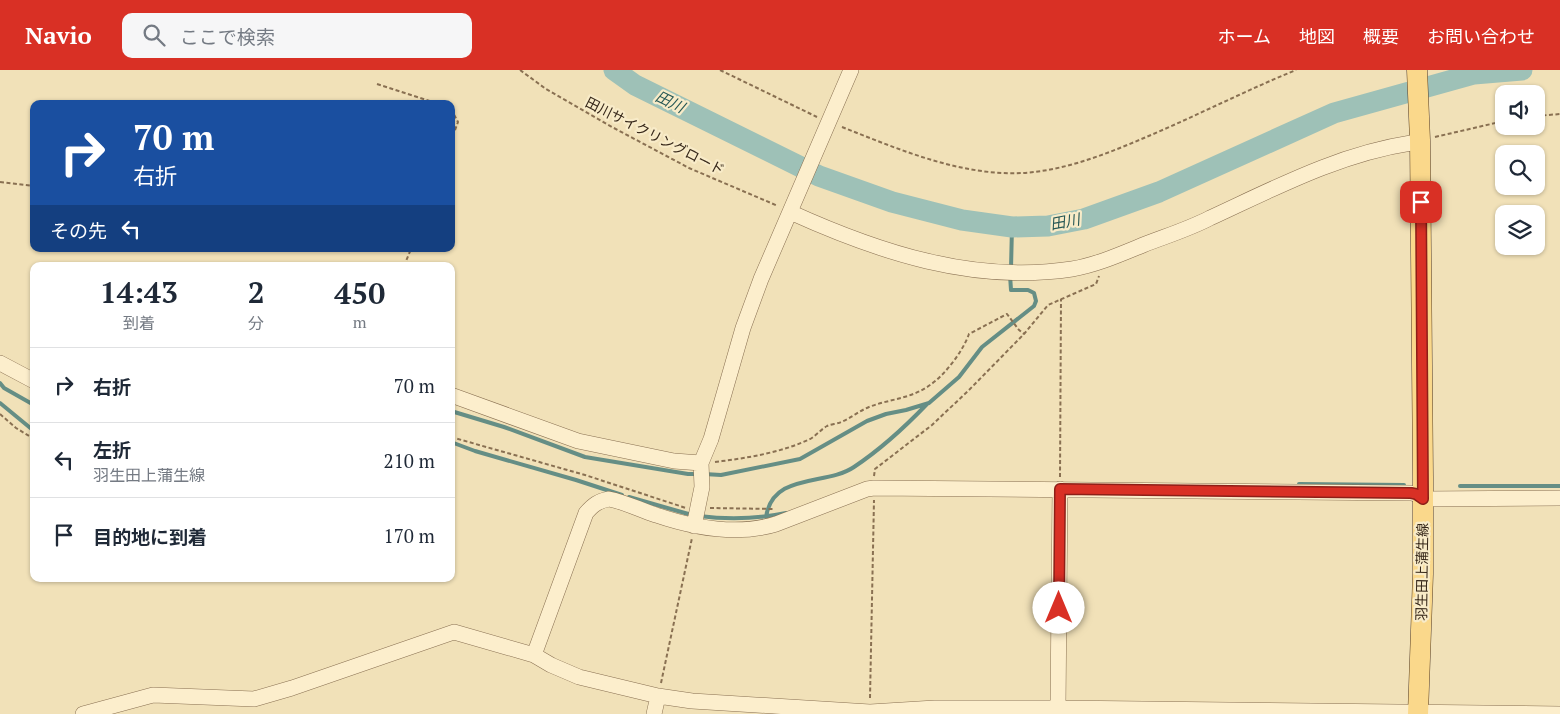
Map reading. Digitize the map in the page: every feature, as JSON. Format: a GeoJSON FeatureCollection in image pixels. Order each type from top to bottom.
{"type":"FeatureCollection","features":[{"type":"Feature","properties":{"kind":"main road","name":"羽生田上蒲生線"},"geometry":{"type":"LineString","coordinates":[[1417,70],[1420,139],[1423,499],[1418,713]]}},
{"type":"Feature","properties":{"kind":"street"},"geometry":{"type":"LineString","coordinates":[[696,516],[702,487],[701,463],[712,439],[743,328],[787,209],[828,124],[851,70]]}},
{"type":"Feature","properties":{"kind":"street"},"geometry":{"type":"LineString","coordinates":[[787,209],[865,243],[940,265],[997,273],[1051,272],[1073,269],[1127,251],[1204,221],[1338,161],[1364,152],[1420,139]]}},
{"type":"Feature","properties":{"kind":"street"},"geometry":{"type":"LineString","coordinates":[[0,363],[30,379]]}},
{"type":"Feature","properties":{"kind":"street"},"geometry":{"type":"LineString","coordinates":[[455,396],[578,441],[674,461],[701,463]]}},
{"type":"Feature","properties":{"kind":"street"},"geometry":{"type":"LineString","coordinates":[[534,655],[586,513],[600,501],[617,501],[696,516],[742,530],[765,528],[874,488],[1411,493],[1423,499],[1560,498]]}},
{"type":"Feature","properties":{"kind":"street"},"geometry":{"type":"LineString","coordinates":[[1058,708],[1060,489]]}},
{"type":"Feature","properties":{"kind":"street"},"geometry":{"type":"LineString","coordinates":[[83,714],[153,695],[254,699],[292,688],[454,632],[534,655],[551,665],[579,677],[658,696],[789,710],[870,712],[1058,708],[1560,714]]}},
{"type":"Feature","properties":{"kind":"street"},"geometry":{"type":"LineString","coordinates":[[654,714],[658,696]]}},
{"type":"Feature","properties":{"kind":"path","name":"田川サイクリングロード"},"geometry":{"type":"LineString","coordinates":[[520,70],[546,89],[612,128],[689,168],[787,209]]}},
{"type":"Feature","properties":{"kind":"path"},"geometry":{"type":"LineString","coordinates":[[720,70],[828,124],[910,153],[948,164],[1001,173],[1048,170],[1083,162],[1186,120],[1250,89],[1296,70]]}},
{"type":"Feature","properties":{"kind":"path"},"geometry":{"type":"LineString","coordinates":[[377,84],[427,100]]}},
{"type":"Feature","properties":{"kind":"path"},"geometry":{"type":"LineString","coordinates":[[1545,115],[1560,114]]}},
{"type":"Feature","properties":{"kind":"path"},"geometry":{"type":"LineString","coordinates":[[455,116],[458,122],[455,130]]}},
{"type":"Feature","properties":{"kind":"path"},"geometry":{"type":"LineString","coordinates":[[1420,139],[1495,123]]}},
{"type":"Feature","properties":{"kind":"path"},"geometry":{"type":"LineString","coordinates":[[0,182],[30,186]]}},
{"type":"Feature","properties":{"kind":"path"},"geometry":{"type":"LineString","coordinates":[[870,712],[875,468],[932,425],[1024,334],[1048,305],[1096,284],[1099,278],[1098,272]]}},
{"type":"Feature","properties":{"kind":"path"},"geometry":{"type":"LineString","coordinates":[[1060,489],[1061,299]]}},
{"type":"Feature","properties":{"kind":"path"},"geometry":{"type":"LineString","coordinates":[[701,463],[742,459],[774,452],[810,439],[827,426],[840,423],[870,407],[918,392],[931,385],[956,357],[965,345],[969,334],[1008,314],[1024,334]]}},
{"type":"Feature","properties":{"kind":"path"},"geometry":{"type":"LineString","coordinates":[[0,414],[16,428],[30,437]]}},
{"type":"Feature","properties":{"kind":"path"},"geometry":{"type":"LineString","coordinates":[[455,438],[585,475],[691,509],[696,516],[658,696]]}},
{"type":"Feature","properties":{"kind":"path"},"geometry":{"type":"LineString","coordinates":[[696,516],[738,508],[773,509]]}},
{"type":"Feature","properties":{"kind":"waterway","name":"田川"},"geometry":{"type":"LineString","coordinates":[[614,70],[635,85],[819,176],[892,202],[962,220],[1012,227],[1048,226],[1084,219],[1159,192],[1334,113],[1474,74],[1522,70]]}},
{"type":"Feature","properties":{"kind":"waterway"},"geometry":{"type":"LineString","coordinates":[[1011,268],[1012,227]]}},
{"type":"Feature","properties":{"kind":"waterway"},"geometry":{"type":"LineString","coordinates":[[704,474],[721,475],[800,459],[867,421],[929,403],[959,377],[982,347],[1034,306],[1036,301],[1034,293],[1028,290],[1011,290],[1010,275]]}},
{"type":"Feature","properties":{"kind":"waterway"},"geometry":{"type":"LineString","coordinates":[[0,383],[4,388],[30,403]]}},
{"type":"Feature","properties":{"kind":"waterway"},"geometry":{"type":"LineString","coordinates":[[0,403],[30,428]]}},
{"type":"Feature","properties":{"kind":"waterway"},"geometry":{"type":"LineString","coordinates":[[766,517],[771,503],[779,493],[790,486],[829,477],[854,467],[874,453],[927,404]]}},
{"type":"Feature","properties":{"kind":"waterway"},"geometry":{"type":"LineString","coordinates":[[455,412],[504,427],[585,457],[697,474]]}},
{"type":"Feature","properties":{"kind":"waterway"},"geometry":{"type":"LineString","coordinates":[[455,444],[622,495]]}},
{"type":"Feature","properties":{"kind":"waterway"},"geometry":{"type":"LineString","coordinates":[[1299,484],[1404,485]]}},
{"type":"Feature","properties":{"kind":"waterway"},"geometry":{"type":"LineString","coordinates":[[1460,486],[1560,486]]}},
{"type":"Feature","properties":{"kind":"waterway"},"geometry":{"type":"LineString","coordinates":[[629,497],[692,515]]}},
{"type":"Feature","properties":{"kind":"waterway"},"geometry":{"type":"LineString","coordinates":[[699,516],[743,518],[786,513]]}},
{"type":"Feature","properties":{"kind":"route"},"geometry":{"type":"LineString","coordinates":[[1059,608],[1060,489],[1411,493],[1423,499],[1421,202]]}}]}
